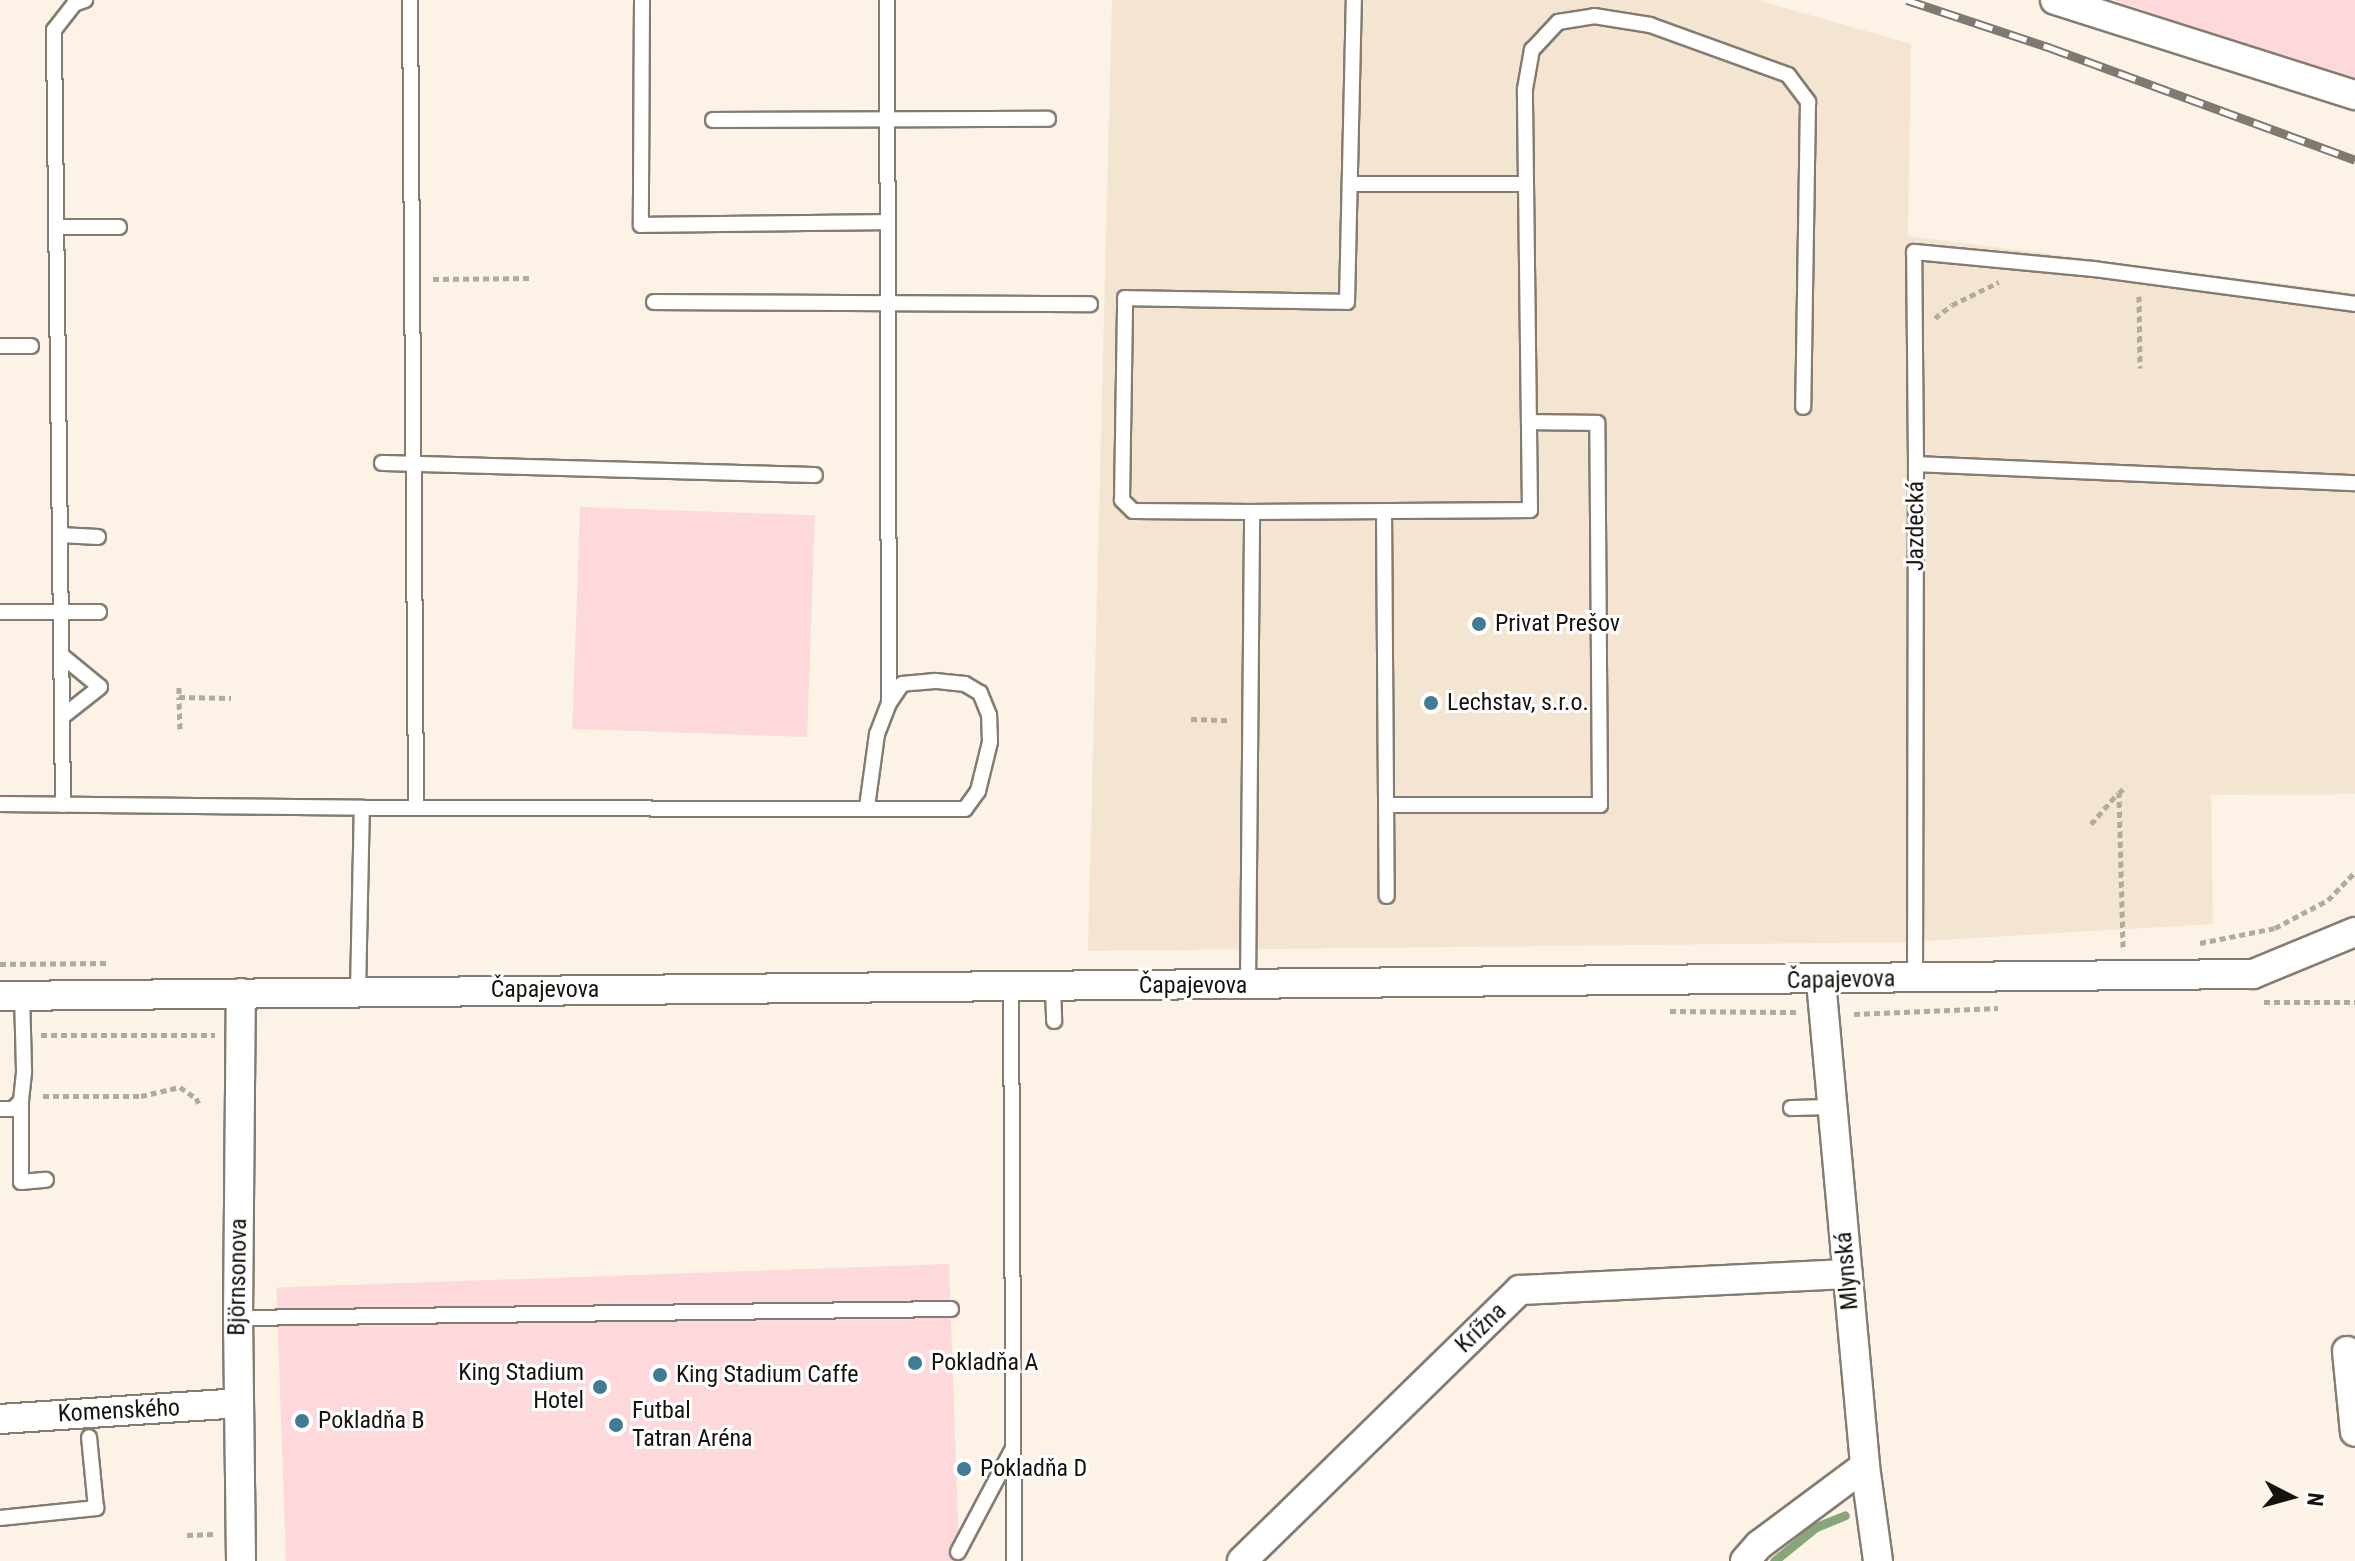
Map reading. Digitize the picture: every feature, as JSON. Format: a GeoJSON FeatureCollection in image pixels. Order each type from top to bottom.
{"type":"FeatureCollection","features":[{"type":"Feature","properties":{"kind":"street"},"geometry":{"type":"LineString","coordinates":[[2055,0],[2355,95]]}},
{"type":"Feature","properties":{"kind":"street","name":"Čapajevova"},"geometry":{"type":"LineString","coordinates":[[11,996],[1821,981],[2253,974],[2355,932]]}},
{"type":"Feature","properties":{"kind":"street","name":"Mlynská"},"geometry":{"type":"LineString","coordinates":[[1821,981],[1865,1466],[1878,1561]]}},
{"type":"Feature","properties":{"kind":"street","name":"Björnsonova"},"geometry":{"type":"LineString","coordinates":[[241,993],[238,1318],[241,1561]]}},
{"type":"Feature","properties":{"kind":"street","name":"Krížna"},"geometry":{"type":"LineString","coordinates":[[1242,1561],[1520,1290],[1848,1274]]}},
{"type":"Feature","properties":{"kind":"street"},"geometry":{"type":"LineString","coordinates":[[2347,1351],[2355,1432]]}},
{"type":"Feature","properties":{"kind":"street","name":"Komenského"},"geometry":{"type":"LineString","coordinates":[[0,1419],[238,1403]]}},
{"type":"Feature","properties":{"kind":"street"},"geometry":{"type":"LineString","coordinates":[[1745,1561],[1759,1545],[1865,1466]]}},
{"type":"Feature","properties":{"kind":"lane"},"geometry":{"type":"LineString","coordinates":[[63,805],[54,30],[74,4],[85,0]]}},
{"type":"Feature","properties":{"kind":"lane"},"geometry":{"type":"LineString","coordinates":[[410,0],[416,808]]}},
{"type":"Feature","properties":{"kind":"lane"},"geometry":{"type":"LineString","coordinates":[[642,0],[641,225],[888,222]]}},
{"type":"Feature","properties":{"kind":"lane"},"geometry":{"type":"LineString","coordinates":[[887,0],[889,703]]}},
{"type":"Feature","properties":{"kind":"lane"},"geometry":{"type":"LineString","coordinates":[[1354,0],[1347,302],[1125,298],[1122,500],[1133,511],[1530,510],[1525,89],[1532,50],[1558,22],[1594,16],[1650,25],[1788,75],[1808,102],[1803,407]]}},
{"type":"Feature","properties":{"kind":"lane"},"geometry":{"type":"LineString","coordinates":[[713,120],[1048,119]]}},
{"type":"Feature","properties":{"kind":"lane"},"geometry":{"type":"LineString","coordinates":[[1350,184],[1526,184]]}},
{"type":"Feature","properties":{"kind":"lane"},"geometry":{"type":"LineString","coordinates":[[56,227],[119,227]]}},
{"type":"Feature","properties":{"kind":"lane"},"geometry":{"type":"LineString","coordinates":[[1916,464],[1914,252],[2138,275],[2355,304]]}},
{"type":"Feature","properties":{"kind":"lane"},"geometry":{"type":"LineString","coordinates":[[654,302],[1090,304]]}},
{"type":"Feature","properties":{"kind":"lane"},"geometry":{"type":"LineString","coordinates":[[0,346],[31,346]]}},
{"type":"Feature","properties":{"kind":"lane"},"geometry":{"type":"LineString","coordinates":[[1386,805],[1600,805],[1597,423],[1529,422]]}},
{"type":"Feature","properties":{"kind":"lane"},"geometry":{"type":"LineString","coordinates":[[382,463],[815,475]]}},
{"type":"Feature","properties":{"kind":"lane","name":"Jazdecká"},"geometry":{"type":"LineString","coordinates":[[1915,979],[1916,464],[2355,483]]}},
{"type":"Feature","properties":{"kind":"lane"},"geometry":{"type":"LineString","coordinates":[[1384,511],[1387,896]]}},
{"type":"Feature","properties":{"kind":"lane"},"geometry":{"type":"LineString","coordinates":[[1248,985],[1252,512]]}},
{"type":"Feature","properties":{"kind":"lane"},"geometry":{"type":"LineString","coordinates":[[60,535],[98,537]]}},
{"type":"Feature","properties":{"kind":"lane"},"geometry":{"type":"LineString","coordinates":[[0,612],[99,612]]}},
{"type":"Feature","properties":{"kind":"lane"},"geometry":{"type":"LineString","coordinates":[[61,655],[100,687],[62,717]]}},
{"type":"Feature","properties":{"kind":"lane"},"geometry":{"type":"LineString","coordinates":[[0,804],[965,809],[978,791],[990,742],[989,715],[980,693],[965,684],[935,681],[902,684],[889,703],[877,734],[867,807]]}},
{"type":"Feature","properties":{"kind":"lane"},"geometry":{"type":"LineString","coordinates":[[358,992],[362,808]]}},
{"type":"Feature","properties":{"kind":"lane"},"geometry":{"type":"LineString","coordinates":[[1011,987],[1014,1561]]}},
{"type":"Feature","properties":{"kind":"lane"},"geometry":{"type":"LineString","coordinates":[[1053,987],[1054,1021]]}},
{"type":"Feature","properties":{"kind":"lane","name":"Čapajevova"},"geometry":{"type":"LineString","coordinates":[[11,996],[23,1035],[21,1182],[46,1180]]}},
{"type":"Feature","properties":{"kind":"lane"},"geometry":{"type":"LineString","coordinates":[[0,1109],[13,1109],[21,1099]]}},
{"type":"Feature","properties":{"kind":"lane"},"geometry":{"type":"LineString","coordinates":[[1791,1108],[1832,1107]]}},
{"type":"Feature","properties":{"kind":"lane"},"geometry":{"type":"LineString","coordinates":[[238,1318],[951,1309]]}},
{"type":"Feature","properties":{"kind":"lane","name":"Komenského"},"geometry":{"type":"LineString","coordinates":[[0,1518],[96,1508],[89,1437]]}},
{"type":"Feature","properties":{"kind":"lane"},"geometry":{"type":"LineString","coordinates":[[958,1552],[1013,1448]]}},
{"type":"Feature","properties":{"kind":"path"},"geometry":{"type":"LineString","coordinates":[[1916,334],[1952,305],[2042,264]]}},
{"type":"Feature","properties":{"kind":"path"},"geometry":{"type":"LineString","coordinates":[[2138,275],[2140,368]]}},
{"type":"Feature","properties":{"kind":"path"},"geometry":{"type":"LineString","coordinates":[[412,279],[530,278]]}},
{"type":"Feature","properties":{"kind":"path"},"geometry":{"type":"LineString","coordinates":[[179,687],[180,729]]}},
{"type":"Feature","properties":{"kind":"path"},"geometry":{"type":"LineString","coordinates":[[179,697],[231,698]]}},
{"type":"Feature","properties":{"kind":"path"},"geometry":{"type":"LineString","coordinates":[[1191,719],[1250,720]]}},
{"type":"Feature","properties":{"kind":"path"},"geometry":{"type":"LineString","coordinates":[[2091,824],[2126,786]]}},
{"type":"Feature","properties":{"kind":"path"},"geometry":{"type":"LineString","coordinates":[[2119,793],[2123,952]]}},
{"type":"Feature","properties":{"kind":"path"},"geometry":{"type":"LineString","coordinates":[[2248,1002],[2355,1002]]}},
{"type":"Feature","properties":{"kind":"path"},"geometry":{"type":"LineString","coordinates":[[1850,1024],[1854,1012],[2004,1008]]}},
{"type":"Feature","properties":{"kind":"path"},"geometry":{"type":"LineString","coordinates":[[23,1035],[218,1035],[218,1051]]}},
{"type":"Feature","properties":{"kind":"path"},"geometry":{"type":"LineString","coordinates":[[21,1099],[104,1093],[150,1095],[180,1087],[196,1098],[200,1106]]}},
{"type":"Feature","properties":{"kind":"path"},"geometry":{"type":"LineString","coordinates":[[187,1535],[221,1533]]}},
{"type":"Feature","properties":{"kind":"shaded area"},"geometry":{"type":"Polygon","coordinates":[[[1112,0],[1757,0],[1911,44],[1908,236],[2355,293],[2355,794],[2211,795],[2213,924],[1906,942],[1088,951],[1112,0]]]}},
{"type":"Feature","properties":{"kind":"shaded area"},"geometry":{"type":"Polygon","coordinates":[[[2113,0],[2355,0],[2355,79],[2260,49],[2113,0]]]}},
{"type":"Feature","properties":{"kind":"shaded area"},"geometry":{"type":"Polygon","coordinates":[[[580,507],[815,515],[807,737],[572,729],[580,507]]]}},
{"type":"Feature","properties":{"kind":"shaded area","name":"Futbal Tatran Aréna"},"geometry":{"type":"Polygon","coordinates":[[[949,1264],[959,1561],[286,1561],[276,1287],[949,1264]]]}},
{"type":"Feature","properties":{"kind":"waterway"},"geometry":{"type":"LineString","coordinates":[[1774,1561],[1816,1527],[1845,1515]]}},
{"type":"Feature","properties":{"kind":"railway"},"geometry":{"type":"LineString","coordinates":[[1907,0],[2051,48],[2355,160]]}},
{"type":"Feature","properties":{"kind":"place","name":"Privat Prešov"},"geometry":{"type":"Point","coordinates":[1479,624]}},
{"type":"Feature","properties":{"kind":"place","name":"Lechstav, s.r.o."},"geometry":{"type":"Point","coordinates":[1431,703]}},
{"type":"Feature","properties":{"kind":"place","name":"Pokladňa A"},"geometry":{"type":"Point","coordinates":[915,1363]}},
{"type":"Feature","properties":{"kind":"place","name":"King Stadium Caffe"},"geometry":{"type":"Point","coordinates":[660,1375]}},
{"type":"Feature","properties":{"kind":"place","name":"King Stadium Hotel"},"geometry":{"type":"Point","coordinates":[600,1387]}},
{"type":"Feature","properties":{"kind":"place","name":"Pokladňa B"},"geometry":{"type":"Point","coordinates":[302,1421]}},
{"type":"Feature","properties":{"kind":"place","name":"Futbal Tatran Aréna"},"geometry":{"type":"Point","coordinates":[616,1425]}},
{"type":"Feature","properties":{"kind":"place","name":"Pokladňa D"},"geometry":{"type":"Point","coordinates":[964,1469]}}]}
